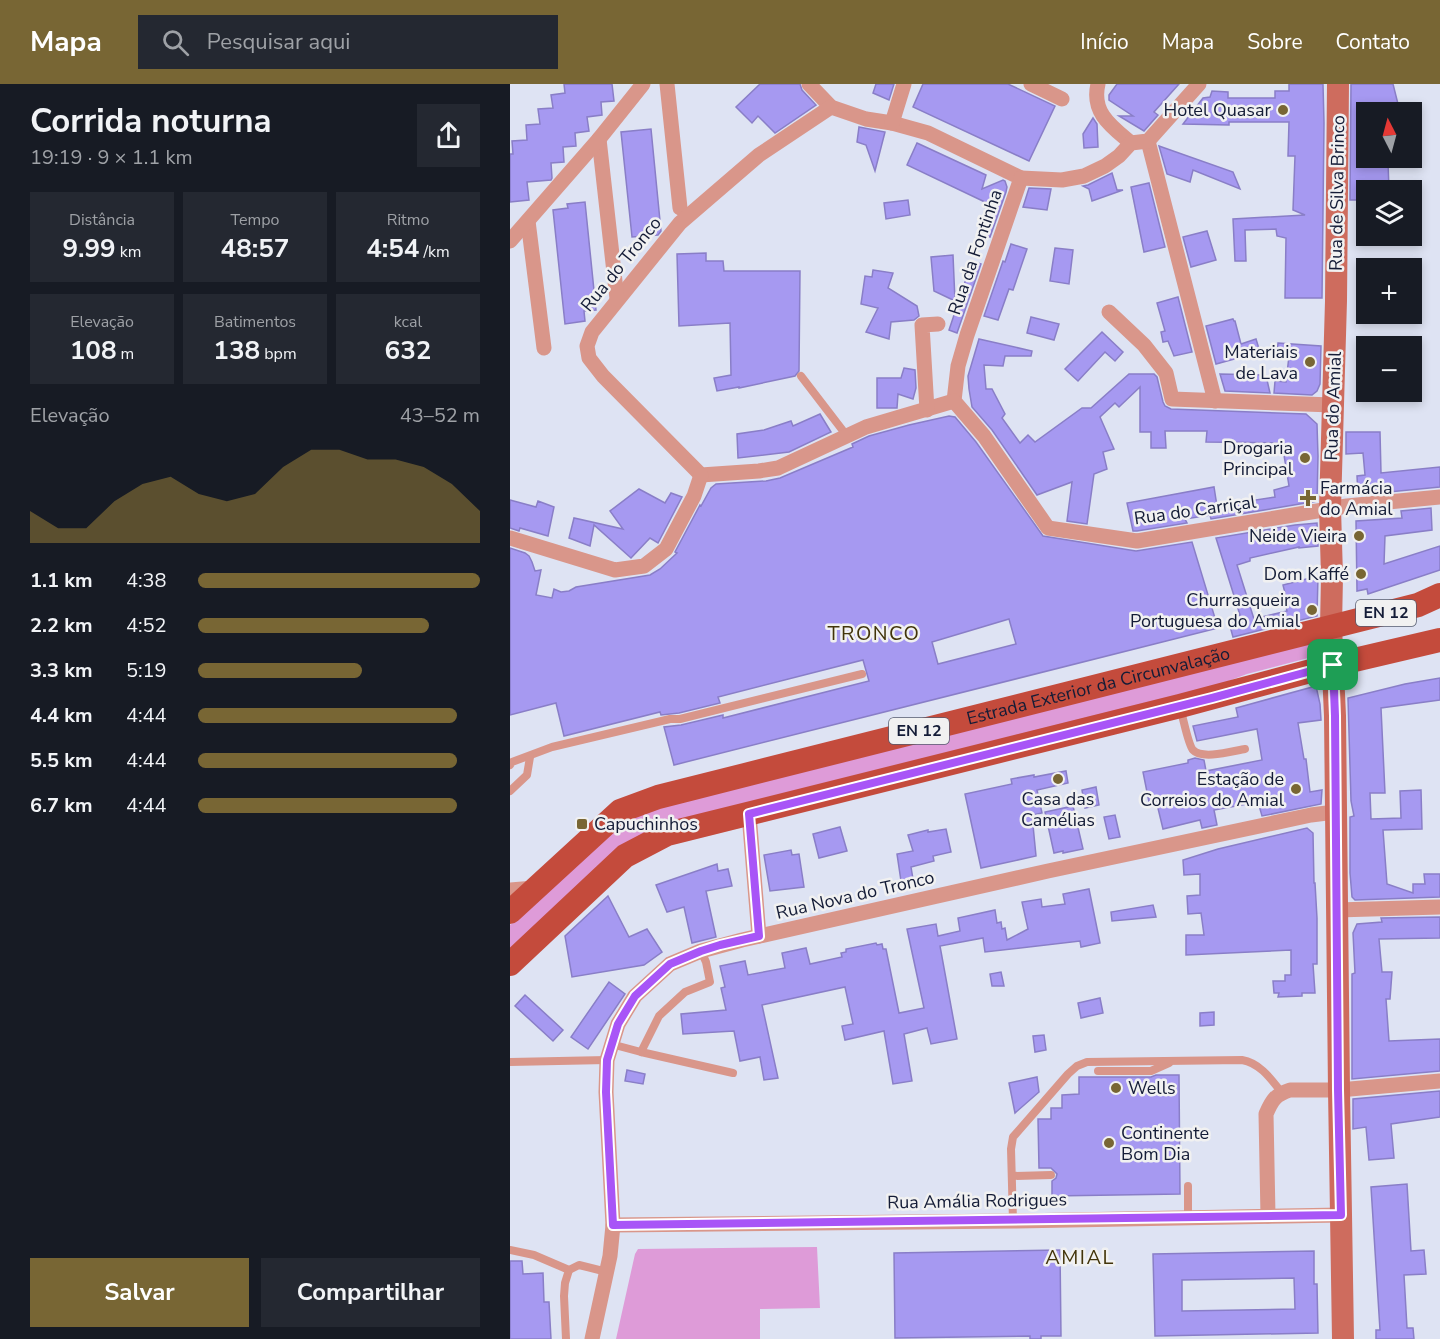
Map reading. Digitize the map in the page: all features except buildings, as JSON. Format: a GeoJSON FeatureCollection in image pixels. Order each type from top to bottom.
{"type":"FeatureCollection","features":[{"type":"Feature","properties":{"kind":"main road","name":"Rua de Silva Brinco"},"geometry":{"type":"LineString","coordinates":[[1336,301],[1338,84]]}},
{"type":"Feature","properties":{"kind":"main road","name":"Rua do Amial"},"geometry":{"type":"LineString","coordinates":[[1336,301],[1330,508],[1343,1339]]}},
{"type":"Feature","properties":{"kind":"main road","name":"Estrada Exterior da Circunvalação"},"geometry":{"type":"LineString","coordinates":[[510,912],[620,811],[658,797],[1418,605],[1440,595]]}},
{"type":"Feature","properties":{"kind":"main road","name":"EN 12"},"geometry":{"type":"LineString","coordinates":[[510,964],[625,856],[667,834],[1440,640]]}},
{"type":"Feature","properties":{"kind":"street"},"geometry":{"type":"LineString","coordinates":[[510,241],[599,139],[643,84]]}},
{"type":"Feature","properties":{"kind":"street"},"geometry":{"type":"LineString","coordinates":[[667,84],[680,208]]}},
{"type":"Feature","properties":{"kind":"street"},"geometry":{"type":"LineString","coordinates":[[809,84],[831,107]]}},
{"type":"Feature","properties":{"kind":"street"},"geometry":{"type":"LineString","coordinates":[[892,123],[904,84]]}},
{"type":"Feature","properties":{"kind":"street"},"geometry":{"type":"LineString","coordinates":[[1031,84],[1062,99]]}},
{"type":"Feature","properties":{"kind":"street"},"geometry":{"type":"LineString","coordinates":[[1098,84],[1096,93],[1103,117],[1131,143]]}},
{"type":"Feature","properties":{"kind":"street"},"geometry":{"type":"LineString","coordinates":[[1021,178],[1062,180],[1084,176],[1105,166],[1131,143],[1148,141],[1199,84]]}},
{"type":"Feature","properties":{"kind":"street","name":"Rua da Fontinha"},"geometry":{"type":"LineString","coordinates":[[831,107],[866,119],[892,123],[928,133],[1021,178],[958,366],[954,401]]}},
{"type":"Feature","properties":{"kind":"street","name":"Rua do Tronco"},"geometry":{"type":"LineString","coordinates":[[701,475],[603,376],[589,357],[587,346],[592,332],[680,222],[759,155],[831,107]]}},
{"type":"Feature","properties":{"kind":"street"},"geometry":{"type":"LineString","coordinates":[[599,139],[617,300]]}},
{"type":"Feature","properties":{"kind":"street"},"geometry":{"type":"LineString","coordinates":[[1148,141],[1215,400]]}},
{"type":"Feature","properties":{"kind":"street"},"geometry":{"type":"LineString","coordinates":[[528,221],[543,348]]}},
{"type":"Feature","properties":{"kind":"street"},"geometry":{"type":"LineString","coordinates":[[1109,312],[1144,345],[1166,372],[1172,399],[1332,405]]}},
{"type":"Feature","properties":{"kind":"street"},"geometry":{"type":"LineString","coordinates":[[927,410],[922,325],[938,324]]}},
{"type":"Feature","properties":{"kind":"street"},"geometry":{"type":"LineString","coordinates":[[510,538],[615,570],[644,566],[666,549],[694,496],[701,475],[778,468],[867,427],[954,401]]}},
{"type":"Feature","properties":{"kind":"street","name":"Rua do Carriçal"},"geometry":{"type":"LineString","coordinates":[[954,401],[986,437],[1048,528],[1137,541],[1330,508],[1440,497]]}},
{"type":"Feature","properties":{"kind":"street","name":"Rua Nova do Tronco"},"geometry":{"type":"LineString","coordinates":[[592,1339],[607,1272],[613,1225],[606,1092],[607,1060],[618,1024],[635,996],[670,964],[720,945],[759,936],[1059,868],[1311,815],[1335,812]]}},
{"type":"Feature","properties":{"kind":"street"},"geometry":{"type":"LineString","coordinates":[[749,814],[759,936]]}},
{"type":"Feature","properties":{"kind":"street"},"geometry":{"type":"LineString","coordinates":[[510,890],[534,888]]}},
{"type":"Feature","properties":{"kind":"street"},"geometry":{"type":"LineString","coordinates":[[1337,910],[1440,907]]}},
{"type":"Feature","properties":{"kind":"street"},"geometry":{"type":"LineString","coordinates":[[1268,1216],[1266,1114],[1273,1100],[1290,1090],[1338,1090],[1440,1081]]}},
{"type":"Feature","properties":{"kind":"street","name":"Rua Amália Rodrigues"},"geometry":{"type":"LineString","coordinates":[[613,1225],[1341,1215]]}},
{"type":"Feature","properties":{"kind":"lane"},"geometry":{"type":"LineString","coordinates":[[801,376],[847,436]]}},
{"type":"Feature","properties":{"kind":"lane"},"geometry":{"type":"LineString","coordinates":[[510,765],[512,762],[552,747],[670,719],[680,719],[862,674]]}},
{"type":"Feature","properties":{"kind":"lane"},"geometry":{"type":"LineString","coordinates":[[1180,706],[1192,749],[1198,754],[1208,755],[1245,749]]}},
{"type":"Feature","properties":{"kind":"lane"},"geometry":{"type":"LineString","coordinates":[[510,791],[527,775],[530,756]]}},
{"type":"Feature","properties":{"kind":"lane"},"geometry":{"type":"LineString","coordinates":[[641,1052],[659,1016],[685,992],[710,982],[701,951]]}},
{"type":"Feature","properties":{"kind":"lane"},"geometry":{"type":"LineString","coordinates":[[611,1044],[733,1073]]}},
{"type":"Feature","properties":{"kind":"lane"},"geometry":{"type":"LineString","coordinates":[[510,1062],[607,1060]]}},
{"type":"Feature","properties":{"kind":"lane"},"geometry":{"type":"LineString","coordinates":[[1098,1071],[1151,1071],[1173,1061]]}},
{"type":"Feature","properties":{"kind":"lane"},"geometry":{"type":"LineString","coordinates":[[1013,1221],[1011,1149],[1013,1137],[1077,1066],[1087,1062],[1251,1061],[1282,1093]]}},
{"type":"Feature","properties":{"kind":"lane"},"geometry":{"type":"LineString","coordinates":[[1012,1176],[1052,1175]]}},
{"type":"Feature","properties":{"kind":"lane"},"geometry":{"type":"LineString","coordinates":[[1188,1186],[1188,1218]]}},
{"type":"Feature","properties":{"kind":"lane"},"geometry":{"type":"LineString","coordinates":[[510,1250],[534,1255],[569,1270]]}},
{"type":"Feature","properties":{"kind":"lane"},"geometry":{"type":"LineString","coordinates":[[566,1339],[564,1296],[569,1270],[579,1265],[607,1272]]}},
{"type":"Feature","properties":{"kind":"shaded area"},"geometry":{"type":"Polygon","coordinates":[[[1308,644],[1316,648],[1312,657],[1247,674],[1218,685],[659,829],[510,952],[510,925],[604,834],[649,807],[1308,644]]]}},
{"type":"Feature","properties":{"kind":"shaded area"},"geometry":{"type":"Polygon","coordinates":[[[817,1247],[820,1308],[760,1309],[760,1339],[616,1339],[638,1249],[817,1247]]]}},
{"type":"Feature","properties":{"kind":"place","name":"Hotel Quasar"},"geometry":{"type":"Point","coordinates":[1283,110]}},
{"type":"Feature","properties":{"kind":"place","name":"Materiais de Lava"},"geometry":{"type":"Point","coordinates":[1310,362]}},
{"type":"Feature","properties":{"kind":"place","name":"Drogaria Principal"},"geometry":{"type":"Point","coordinates":[1305,458]}},
{"type":"Feature","properties":{"kind":"place","name":"Farmácia do Amial"},"geometry":{"type":"Point","coordinates":[1308,498]}},
{"type":"Feature","properties":{"kind":"place","name":"Neide Vieira"},"geometry":{"type":"Point","coordinates":[1359,536]}},
{"type":"Feature","properties":{"kind":"place","name":"Dom Kaffé"},"geometry":{"type":"Point","coordinates":[1361,574]}},
{"type":"Feature","properties":{"kind":"place","name":"Churrasqueira Portuguesa do Amial"},"geometry":{"type":"Point","coordinates":[1312,610]}},
{"type":"Feature","properties":{"kind":"place","name":"Casa das Camélias"},"geometry":{"type":"Point","coordinates":[1058,779]}},
{"type":"Feature","properties":{"kind":"place","name":"Estação de Correios do Amial"},"geometry":{"type":"Point","coordinates":[1296,789]}},
{"type":"Feature","properties":{"kind":"place","name":"Capuchinhos"},"geometry":{"type":"Point","coordinates":[582,824]}},
{"type":"Feature","properties":{"kind":"place","name":"Wells"},"geometry":{"type":"Point","coordinates":[1116,1088]}},
{"type":"Feature","properties":{"kind":"place","name":"Continente Bom Dia"},"geometry":{"type":"Point","coordinates":[1109,1143]}},
{"type":"Feature","properties":{"kind":"district","name":"TRONCO"},"geometry":{"type":"Point","coordinates":[874,633]}},
{"type":"Feature","properties":{"kind":"district","name":"AMIAL"},"geometry":{"type":"Point","coordinates":[1080,1257]}},
{"type":"Feature","properties":{"kind":"route"},"geometry":{"type":"LineString","coordinates":[[1333,665],[1341,1215],[613,1225],[606,1092],[607,1060],[611,1044],[618,1024],[635,996],[670,964],[720,945],[759,936],[749,814],[1212,698],[1333,665]]}}]}
